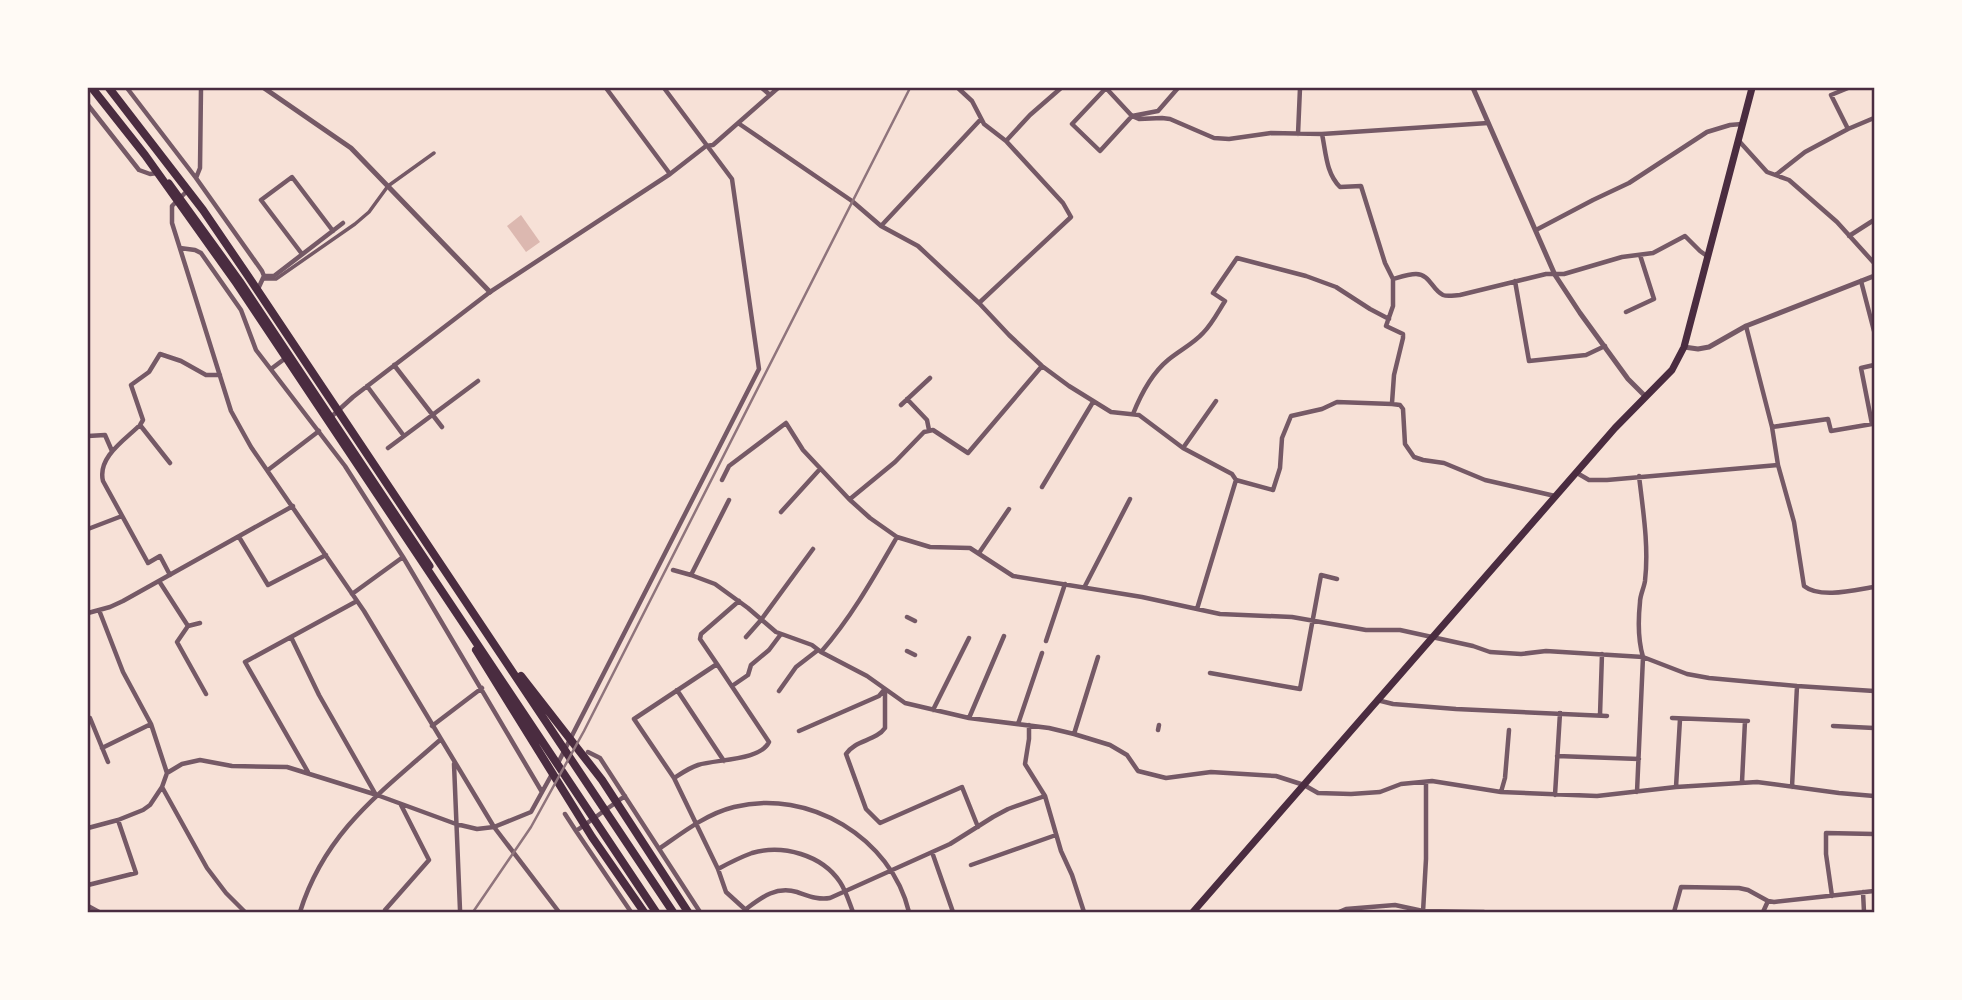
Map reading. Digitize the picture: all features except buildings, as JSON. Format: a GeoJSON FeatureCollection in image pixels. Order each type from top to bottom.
{"type":"FeatureCollection","features":[{"type":"Feature","properties":{"kind":"highway"},"geometry":{"type":"LineString","coordinates":[[94,88],[193,219],[658,912]]}},
{"type":"Feature","properties":{"kind":"highway"},"geometry":{"type":"LineString","coordinates":[[108,88],[203,210],[491,638],[671,912]]}},
{"type":"Feature","properties":{"kind":"highway"},"geometry":{"type":"LineString","coordinates":[[447,598],[528,737],[644,912]]}},
{"type":"Feature","properties":{"kind":"highway"},"geometry":{"type":"LineString","coordinates":[[491,638],[602,780],[688,912]]}},
{"type":"Feature","properties":{"kind":"main road"},"geometry":{"type":"LineString","coordinates":[[94,88],[161,172],[183,195],[257,293],[334,415],[522,699]]}},
{"type":"Feature","properties":{"kind":"main road"},"geometry":{"type":"LineString","coordinates":[[108,88],[334,415]]}},
{"type":"Feature","properties":{"kind":"main road"},"geometry":{"type":"LineString","coordinates":[[1193,912],[1556,496],[1645,396],[1672,370],[1685,348],[1752,88]]}},
{"type":"Feature","properties":{"kind":"main road"},"geometry":{"type":"LineString","coordinates":[[658,912],[608,828],[671,912]]}},
{"type":"Feature","properties":{"kind":"street"},"geometry":{"type":"LineString","coordinates":[[127,88],[196,178],[263,278]]}},
{"type":"Feature","properties":{"kind":"street"},"geometry":{"type":"LineString","coordinates":[[196,178],[200,168],[201,88]]}},
{"type":"Feature","properties":{"kind":"street"},"geometry":{"type":"LineString","coordinates":[[606,88],[670,174]]}},
{"type":"Feature","properties":{"kind":"street"},"geometry":{"type":"LineString","coordinates":[[88,828],[144,810],[162,787],[167,774],[182,764],[200,760],[232,766],[287,767],[477,829],[494,827],[531,812],[759,369],[732,179],[664,88]]}},
{"type":"Feature","properties":{"kind":"street"},"geometry":{"type":"LineString","coordinates":[[762,88],[769,95]]}},
{"type":"Feature","properties":{"kind":"street"},"geometry":{"type":"LineString","coordinates":[[334,415],[367,386],[490,292],[670,174],[706,146],[713,145],[778,88]]}},
{"type":"Feature","properties":{"kind":"street"},"geometry":{"type":"LineString","coordinates":[[958,88],[972,101],[981,119],[1006,141],[1063,203],[1071,217],[979,303]]}},
{"type":"Feature","properties":{"kind":"street"},"geometry":{"type":"LineString","coordinates":[[1006,141],[1061,88]]}},
{"type":"Feature","properties":{"kind":"street"},"geometry":{"type":"LineString","coordinates":[[1178,88],[1158,111],[1132,116],[1100,151],[1072,124],[1106,88],[1132,116],[1145,120],[1170,120],[1214,138],[1488,123]]}},
{"type":"Feature","properties":{"kind":"street"},"geometry":{"type":"LineString","coordinates":[[1298,134],[1300,88]]}},
{"type":"Feature","properties":{"kind":"street"},"geometry":{"type":"LineString","coordinates":[[1473,88],[1555,275],[1629,379],[1645,396]]}},
{"type":"Feature","properties":{"kind":"street"},"geometry":{"type":"LineString","coordinates":[[1848,88],[1831,94],[1848,129]]}},
{"type":"Feature","properties":{"kind":"street"},"geometry":{"type":"LineString","coordinates":[[269,89],[351,148],[490,292]]}},
{"type":"Feature","properties":{"kind":"street"},"geometry":{"type":"LineString","coordinates":[[88,105],[139,170],[150,174],[161,172]]}},
{"type":"Feature","properties":{"kind":"street"},"geometry":{"type":"LineString","coordinates":[[1776,174],[1805,152],[1874,118]]}},
{"type":"Feature","properties":{"kind":"street"},"geometry":{"type":"LineString","coordinates":[[881,226],[981,119]]}},
{"type":"Feature","properties":{"kind":"street"},"geometry":{"type":"LineString","coordinates":[[738,123],[852,201],[881,226],[918,246],[1042,366],[1111,412],[1139,415],[1183,448],[1231,474],[1236,480],[1273,490],[1280,468],[1282,438],[1291,416],[1322,409],[1337,402],[1392,404],[1400,405],[1403,409],[1405,444],[1414,457],[1444,463],[1485,480],[1556,496]]}},
{"type":"Feature","properties":{"kind":"street"},"geometry":{"type":"LineString","coordinates":[[1536,230],[1629,183],[1707,132],[1742,124]]}},
{"type":"Feature","properties":{"kind":"street"},"geometry":{"type":"LineString","coordinates":[[1322,134],[1330,175],[1334,182],[1340,187],[1361,187],[1385,263],[1393,279],[1394,296],[1390,320],[1386,326],[1403,334],[1403,338],[1394,375],[1392,404]]}},
{"type":"Feature","properties":{"kind":"street"},"geometry":{"type":"LineString","coordinates":[[1738,141],[1767,172],[1789,180],[1837,222],[1874,263]]}},
{"type":"Feature","properties":{"kind":"street"},"geometry":{"type":"LineString","coordinates":[[263,278],[276,279],[355,224],[369,212],[388,186],[434,153]]}},
{"type":"Feature","properties":{"kind":"street"},"geometry":{"type":"LineString","coordinates":[[302,254],[261,200],[292,177],[333,231]]}},
{"type":"Feature","properties":{"kind":"street"},"geometry":{"type":"LineString","coordinates":[[183,195],[172,206],[171,215],[231,411],[251,447],[357,601],[494,827],[559,912]]}},
{"type":"Feature","properties":{"kind":"street"},"geometry":{"type":"LineString","coordinates":[[1849,236],[1874,220]]}},
{"type":"Feature","properties":{"kind":"street"},"geometry":{"type":"LineString","coordinates":[[263,278],[274,276],[343,223]]}},
{"type":"Feature","properties":{"kind":"street"},"geometry":{"type":"LineString","coordinates":[[1393,279],[1422,275],[1441,294],[1460,295],[1546,274],[1564,274],[1622,257],[1653,253],[1685,236],[1707,256]]}},
{"type":"Feature","properties":{"kind":"street"},"geometry":{"type":"LineString","coordinates":[[180,248],[201,253],[241,310],[256,350],[345,466],[482,688],[542,793]]}},
{"type":"Feature","properties":{"kind":"street"},"geometry":{"type":"LineString","coordinates":[[1626,312],[1654,299],[1640,255]]}},
{"type":"Feature","properties":{"kind":"street"},"geometry":{"type":"LineString","coordinates":[[1133,414],[1141,394],[1158,370],[1167,360],[1203,334],[1212,323],[1225,302],[1213,293],[1237,257],[1336,287],[1390,320]]}},
{"type":"Feature","properties":{"kind":"street"},"geometry":{"type":"LineString","coordinates":[[1685,348],[1709,347],[1746,326],[1874,276]]}},
{"type":"Feature","properties":{"kind":"street"},"geometry":{"type":"LineString","coordinates":[[257,293],[263,278]]}},
{"type":"Feature","properties":{"kind":"street"},"geometry":{"type":"LineString","coordinates":[[1515,281],[1529,361],[1586,355],[1605,346]]}},
{"type":"Feature","properties":{"kind":"street"},"geometry":{"type":"LineString","coordinates":[[1861,281],[1874,331]]}},
{"type":"Feature","properties":{"kind":"street"},"geometry":{"type":"LineString","coordinates":[[1746,326],[1794,522],[1804,586],[1814,591],[1829,592],[1874,587]]}},
{"type":"Feature","properties":{"kind":"street"},"geometry":{"type":"LineString","coordinates":[[170,575],[160,556],[148,563],[102,475],[112,452],[141,425],[142,420],[131,384],[149,372],[160,354],[181,361],[206,376],[220,375]]}},
{"type":"Feature","properties":{"kind":"street"},"geometry":{"type":"LineString","coordinates":[[271,369],[290,355]]}},
{"type":"Feature","properties":{"kind":"street"},"geometry":{"type":"LineString","coordinates":[[394,365],[442,427]]}},
{"type":"Feature","properties":{"kind":"street"},"geometry":{"type":"LineString","coordinates":[[1772,427],[1828,419],[1831,431],[1872,424],[1861,368],[1874,365]]}},
{"type":"Feature","properties":{"kind":"street"},"geometry":{"type":"LineString","coordinates":[[849,499],[929,430],[968,453],[1042,366]]}},
{"type":"Feature","properties":{"kind":"street"},"geometry":{"type":"LineString","coordinates":[[901,405],[930,379]]}},
{"type":"Feature","properties":{"kind":"street"},"geometry":{"type":"LineString","coordinates":[[388,448],[478,381]]}},
{"type":"Feature","properties":{"kind":"street"},"geometry":{"type":"LineString","coordinates":[[367,386],[404,436]]}},
{"type":"Feature","properties":{"kind":"street"},"geometry":{"type":"LineString","coordinates":[[907,399],[926,420],[929,430]]}},
{"type":"Feature","properties":{"kind":"street"},"geometry":{"type":"LineString","coordinates":[[1183,448],[1216,401]]}},
{"type":"Feature","properties":{"kind":"street"},"geometry":{"type":"LineString","coordinates":[[1042,487],[1093,402]]}},
{"type":"Feature","properties":{"kind":"street"},"geometry":{"type":"LineString","coordinates":[[722,480],[729,466],[786,423],[803,450],[849,499],[897,537],[929,547],[970,548],[1013,576],[1085,586],[1220,614],[1292,617],[1366,630],[1401,630],[1490,652],[1507,654],[1546,651],[1643,657],[1687,674],[1874,691]]}},
{"type":"Feature","properties":{"kind":"street"},"geometry":{"type":"LineString","coordinates":[[141,425],[170,463]]}},
{"type":"Feature","properties":{"kind":"street"},"geometry":{"type":"LineString","coordinates":[[268,470],[318,431]]}},
{"type":"Feature","properties":{"kind":"street"},"geometry":{"type":"LineString","coordinates":[[88,436],[105,435],[112,452]]}},
{"type":"Feature","properties":{"kind":"street"},"geometry":{"type":"LineString","coordinates":[[1577,473],[1589,480],[1778,465]]}},
{"type":"Feature","properties":{"kind":"street"},"geometry":{"type":"LineString","coordinates":[[781,512],[820,469]]}},
{"type":"Feature","properties":{"kind":"street"},"geometry":{"type":"LineString","coordinates":[[1637,792],[1643,657],[1639,637],[1639,609],[1645,581],[1644,525],[1639,476]]}},
{"type":"Feature","properties":{"kind":"street"},"geometry":{"type":"LineString","coordinates":[[1197,609],[1236,480]]}},
{"type":"Feature","properties":{"kind":"street"},"geometry":{"type":"LineString","coordinates":[[1085,586],[1130,499]]}},
{"type":"Feature","properties":{"kind":"street"},"geometry":{"type":"LineString","coordinates":[[691,575],[729,500]]}},
{"type":"Feature","properties":{"kind":"street"},"geometry":{"type":"LineString","coordinates":[[88,612],[110,607],[293,506]]}},
{"type":"Feature","properties":{"kind":"street"},"geometry":{"type":"LineString","coordinates":[[979,553],[1009,509]]}},
{"type":"Feature","properties":{"kind":"street"},"geometry":{"type":"LineString","coordinates":[[88,529],[122,516]]}},
{"type":"Feature","properties":{"kind":"street"},"geometry":{"type":"LineString","coordinates":[[239,537],[268,585],[326,555]]}},
{"type":"Feature","properties":{"kind":"street"},"geometry":{"type":"LineString","coordinates":[[779,691],[796,667],[833,639],[897,537]]}},
{"type":"Feature","properties":{"kind":"street"},"geometry":{"type":"LineString","coordinates":[[746,637],[761,621],[813,549]]}},
{"type":"Feature","properties":{"kind":"street"},"geometry":{"type":"LineString","coordinates":[[352,594],[402,557]]}},
{"type":"Feature","properties":{"kind":"street"},"geometry":{"type":"LineString","coordinates":[[673,570],[716,584],[781,635],[812,645],[867,676],[905,703],[969,718],[1029,725],[1074,734],[1110,745],[1128,755],[1138,771],[1166,778],[1210,772],[1276,776],[1304,785],[1318,793],[1351,794],[1380,792],[1401,784],[1426,782],[1501,792],[1597,796],[1676,787],[1762,782],[1874,796]]}},
{"type":"Feature","properties":{"kind":"street"},"geometry":{"type":"LineString","coordinates":[[1210,673],[1300,689],[1321,575],[1337,579]]}},
{"type":"Feature","properties":{"kind":"street"},"geometry":{"type":"LineString","coordinates":[[159,581],[188,626]]}},
{"type":"Feature","properties":{"kind":"street"},"geometry":{"type":"LineString","coordinates":[[1046,641],[1065,584]]}},
{"type":"Feature","properties":{"kind":"street"},"geometry":{"type":"LineString","coordinates":[[674,778],[698,765],[754,754],[767,747],[769,742],[700,639],[701,634],[739,600]]}},
{"type":"Feature","properties":{"kind":"street"},"geometry":{"type":"LineString","coordinates":[[309,773],[245,662],[357,601]]}},
{"type":"Feature","properties":{"kind":"street"},"geometry":{"type":"LineString","coordinates":[[99,610],[123,672],[151,724],[167,774]]}},
{"type":"Feature","properties":{"kind":"street"},"geometry":{"type":"LineString","coordinates":[[907,617],[915,621]]}},
{"type":"Feature","properties":{"kind":"street"},"geometry":{"type":"LineString","coordinates":[[200,623],[188,626],[177,642],[206,694]]}},
{"type":"Feature","properties":{"kind":"street"},"geometry":{"type":"LineString","coordinates":[[732,686],[748,675],[751,665],[769,650],[781,635]]}},
{"type":"Feature","properties":{"kind":"street"},"geometry":{"type":"LineString","coordinates":[[969,718],[1004,636]]}},
{"type":"Feature","properties":{"kind":"street"},"geometry":{"type":"LineString","coordinates":[[290,637],[319,695],[377,795]]}},
{"type":"Feature","properties":{"kind":"street"},"geometry":{"type":"LineString","coordinates":[[933,710],[969,638]]}},
{"type":"Feature","properties":{"kind":"street"},"geometry":{"type":"LineString","coordinates":[[907,651],[915,655]]}},
{"type":"Feature","properties":{"kind":"street"},"geometry":{"type":"LineString","coordinates":[[1018,724],[1042,653]]}},
{"type":"Feature","properties":{"kind":"street"},"geometry":{"type":"LineString","coordinates":[[1600,715],[1602,654]]}},
{"type":"Feature","properties":{"kind":"street"},"geometry":{"type":"LineString","coordinates":[[1074,734],[1098,657]]}},
{"type":"Feature","properties":{"kind":"street"},"geometry":{"type":"LineString","coordinates":[[717,664],[634,719],[674,778],[718,869],[726,892],[747,910],[764,895],[778,891],[793,891],[819,899],[830,898],[962,838],[1008,809],[1045,796]]}},
{"type":"Feature","properties":{"kind":"street"},"geometry":{"type":"LineString","coordinates":[[1792,787],[1797,686]]}},
{"type":"Feature","properties":{"kind":"street"},"geometry":{"type":"LineString","coordinates":[[432,726],[482,688]]}},
{"type":"Feature","properties":{"kind":"street"},"geometry":{"type":"LineString","coordinates":[[799,731],[880,696],[885,689]]}},
{"type":"Feature","properties":{"kind":"street"},"geometry":{"type":"LineString","coordinates":[[885,689],[886,728],[854,746],[846,754],[866,808],[880,823],[962,787],[978,827]]}},
{"type":"Feature","properties":{"kind":"street"},"geometry":{"type":"LineString","coordinates":[[677,690],[724,761]]}},
{"type":"Feature","properties":{"kind":"street"},"geometry":{"type":"LineString","coordinates":[[1377,700],[1393,704],[1607,716]]}},
{"type":"Feature","properties":{"kind":"street"},"geometry":{"type":"LineString","coordinates":[[1555,795],[1560,713]]}},
{"type":"Feature","properties":{"kind":"street"},"geometry":{"type":"LineString","coordinates":[[90,718],[108,762]]}},
{"type":"Feature","properties":{"kind":"street"},"geometry":{"type":"LineString","coordinates":[[1672,718],[1746,721],[1742,782]]}},
{"type":"Feature","properties":{"kind":"street"},"geometry":{"type":"LineString","coordinates":[[1676,787],[1680,719]]}},
{"type":"Feature","properties":{"kind":"street"},"geometry":{"type":"LineString","coordinates":[[102,748],[151,724]]}},
{"type":"Feature","properties":{"kind":"street"},"geometry":{"type":"LineString","coordinates":[[1029,725],[1025,764],[1045,796],[1084,912]]}},
{"type":"Feature","properties":{"kind":"street"},"geometry":{"type":"LineString","coordinates":[[1833,726],[1874,728]]}},
{"type":"Feature","properties":{"kind":"street"},"geometry":{"type":"LineString","coordinates":[[1501,792],[1510,730]]}},
{"type":"Feature","properties":{"kind":"street"},"geometry":{"type":"LineString","coordinates":[[300,912],[321,864],[342,831],[377,795],[440,740]]}},
{"type":"Feature","properties":{"kind":"street"},"geometry":{"type":"LineString","coordinates":[[587,752],[600,758],[700,912]]}},
{"type":"Feature","properties":{"kind":"street"},"geometry":{"type":"LineString","coordinates":[[1558,756],[1639,759]]}},
{"type":"Feature","properties":{"kind":"street"},"geometry":{"type":"LineString","coordinates":[[454,763],[460,910]]}},
{"type":"Feature","properties":{"kind":"street"},"geometry":{"type":"LineString","coordinates":[[1423,912],[1426,782]]}},
{"type":"Feature","properties":{"kind":"street"},"geometry":{"type":"LineString","coordinates":[[162,787],[207,868],[244,912]]}},
{"type":"Feature","properties":{"kind":"street"},"geometry":{"type":"LineString","coordinates":[[576,831],[625,796]]}},
{"type":"Feature","properties":{"kind":"street"},"geometry":{"type":"LineString","coordinates":[[659,849],[696,823],[735,807],[771,804],[811,810],[833,818],[858,834],[880,854],[901,886],[909,912]]}},
{"type":"Feature","properties":{"kind":"street"},"geometry":{"type":"LineString","coordinates":[[389,912],[385,910],[429,860],[401,805]]}},
{"type":"Feature","properties":{"kind":"street"},"geometry":{"type":"LineString","coordinates":[[565,814],[631,912]]}},
{"type":"Feature","properties":{"kind":"street"},"geometry":{"type":"LineString","coordinates":[[88,885],[136,873],[118,820]]}},
{"type":"Feature","properties":{"kind":"street"},"geometry":{"type":"LineString","coordinates":[[1832,896],[1825,854],[1826,833],[1874,834]]}},
{"type":"Feature","properties":{"kind":"street"},"geometry":{"type":"LineString","coordinates":[[971,865],[1056,835]]}},
{"type":"Feature","properties":{"kind":"street"},"geometry":{"type":"LineString","coordinates":[[718,869],[754,852],[780,850],[801,853],[817,861],[839,881],[853,912]]}},
{"type":"Feature","properties":{"kind":"street"},"geometry":{"type":"LineString","coordinates":[[932,852],[953,912]]}},
{"type":"Feature","properties":{"kind":"street"},"geometry":{"type":"LineString","coordinates":[[1674,912],[1681,887],[1740,888],[1774,902],[1874,891]]}},
{"type":"Feature","properties":{"kind":"street"},"geometry":{"type":"LineString","coordinates":[[1863,892],[1864,912]]}},
{"type":"Feature","properties":{"kind":"street"},"geometry":{"type":"LineString","coordinates":[[1763,912],[1768,901]]}},
{"type":"Feature","properties":{"kind":"street"},"geometry":{"type":"LineString","coordinates":[[1339,912],[1346,909],[1395,905],[1423,912],[1484,912]]}},
{"type":"Feature","properties":{"kind":"street"},"geometry":{"type":"LineString","coordinates":[[88,906],[99,912]]}},
{"type":"Feature","properties":{"kind":"shaded area"},"geometry":{"type":"Polygon","coordinates":[[[521,215],[540,242],[526,252],[507,226],[521,215]]]}},
{"type":"Feature","properties":{"kind":"railway"},"geometry":{"type":"LineString","coordinates":[[473,912],[531,827],[584,731],[910,88]]}}]}
